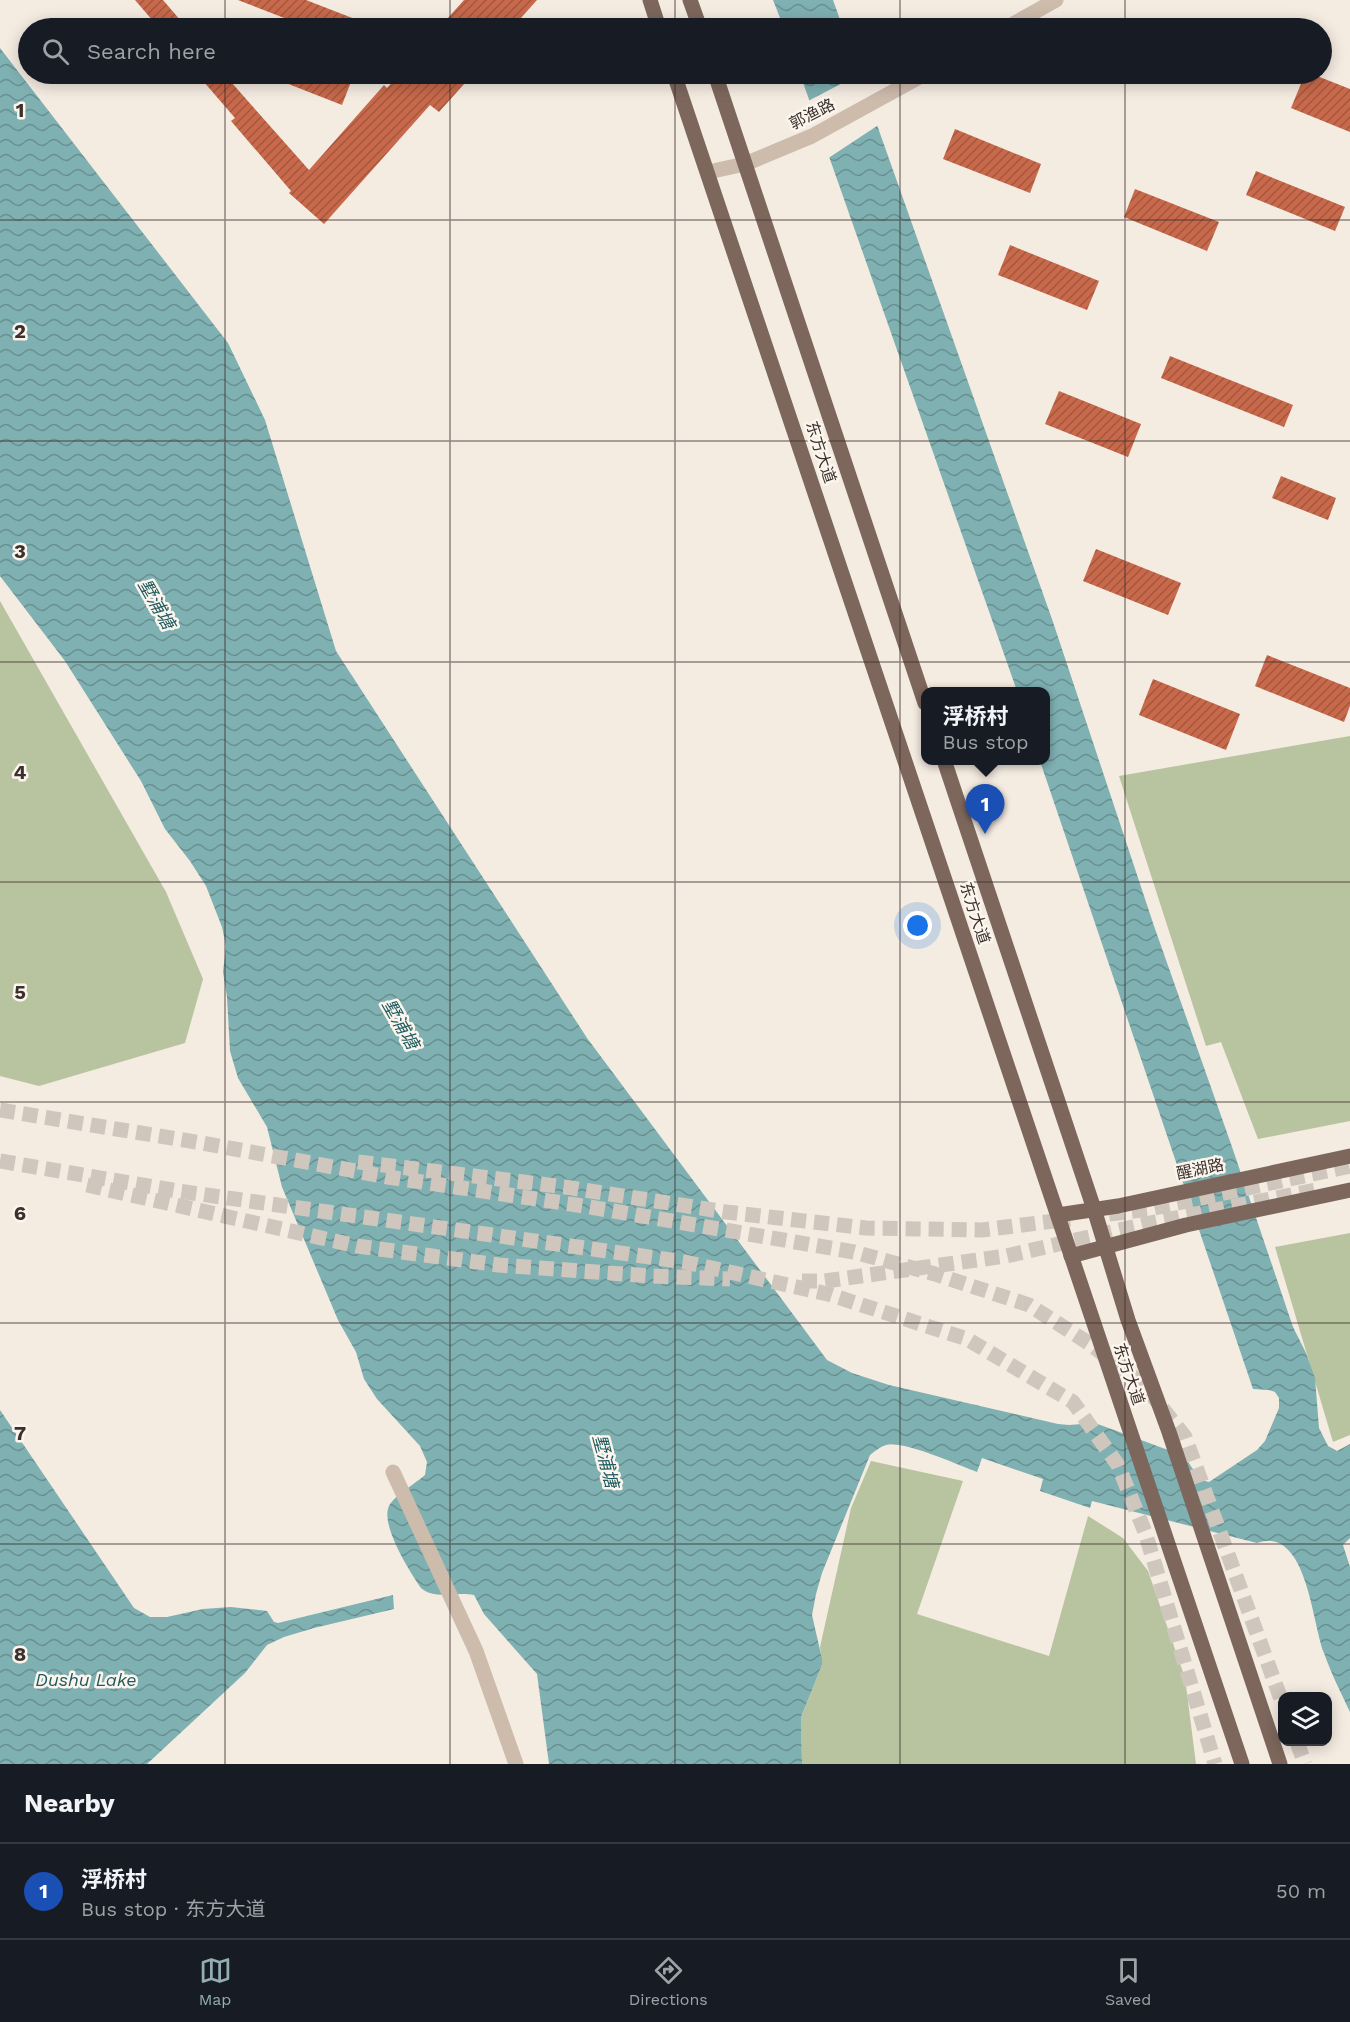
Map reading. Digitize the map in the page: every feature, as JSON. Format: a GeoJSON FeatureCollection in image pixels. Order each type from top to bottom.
{"type":"FeatureCollection","features":[{"type":"Feature","properties":{"kind":"main road"},"geometry":{"type":"LineString","coordinates":[[650,0],[656,18]]}},
{"type":"Feature","properties":{"kind":"main road"},"geometry":{"type":"LineString","coordinates":[[690,0],[696,18]]}},
{"type":"Feature","properties":{"kind":"main road","name":"东方大道"},"geometry":{"type":"LineString","coordinates":[[677,84],[1242,1764]]}},
{"type":"Feature","properties":{"kind":"main road","name":"东方大道"},"geometry":{"type":"LineString","coordinates":[[718,84],[921,691]]}},
{"type":"Feature","properties":{"kind":"main road","name":"东方大道"},"geometry":{"type":"LineString","coordinates":[[946,765],[1094,1209],[1128,1320],[1172,1442],[1280,1764]]}},
{"type":"Feature","properties":{"kind":"main road","name":"醒湖路"},"geometry":{"type":"LineString","coordinates":[[1058,1215],[1118,1206],[1350,1156]]}},
{"type":"Feature","properties":{"kind":"main road"},"geometry":{"type":"LineString","coordinates":[[1071,1256],[1186,1225],[1350,1190]]}},
{"type":"Feature","properties":{"kind":"street"},"geometry":{"type":"LineString","coordinates":[[1024,18],[1056,0]]}},
{"type":"Feature","properties":{"kind":"street","name":"郭渔路"},"geometry":{"type":"LineString","coordinates":[[708,172],[745,164],[812,136],[907,84]]}},
{"type":"Feature","properties":{"kind":"street"},"geometry":{"type":"LineString","coordinates":[[396,1475],[476,1651],[516,1764]]}},
{"type":"Feature","properties":{"kind":"green space"},"geometry":{"type":"Polygon","coordinates":[[[0,601],[166,892],[203,979],[185,1043],[39,1086],[0,1076],[0,601]]]}},
{"type":"Feature","properties":{"kind":"green space"},"geometry":{"type":"Polygon","coordinates":[[[1350,736],[1350,1121],[1258,1139],[1221,1042],[1206,1046],[1119,776],[1350,736]]]}},
{"type":"Feature","properties":{"kind":"green space"},"geometry":{"type":"Polygon","coordinates":[[[1350,1233],[1350,1435],[1333,1442],[1275,1247],[1350,1233]]]}},
{"type":"Feature","properties":{"kind":"green space"},"geometry":{"type":"Polygon","coordinates":[[[871,1461],[963,1481],[917,1614],[1049,1656],[1088,1516],[1123,1538],[1148,1571],[1185,1678],[1196,1764],[802,1764],[801,1717],[822,1665],[820,1647],[851,1508],[871,1461]]]}},
{"type":"Feature","properties":{"kind":"water"},"geometry":{"type":"Polygon","coordinates":[[[773,0],[833,0],[839,18],[780,18],[773,0]]]}},
{"type":"Feature","properties":{"kind":"water","name":"墅浦塘"},"geometry":{"type":"Polygon","coordinates":[[[0,48],[18,71],[18,84],[28,84],[228,343],[265,420],[336,651],[587,1038],[827,1360],[852,1373],[889,1385],[1058,1424],[1095,1423],[1185,1458],[1201,1480],[1209,1482],[1257,1450],[1265,1441],[1279,1408],[1279,1398],[1275,1392],[1253,1389],[1041,765],[1050,765],[1050,687],[1016,687],[804,84],[863,84],[1053,622],[1154,926],[1293,1327],[1315,1378],[1319,1428],[1328,1446],[1337,1451],[1350,1444],[1350,1538],[1343,1545],[1350,1567],[1350,1712],[1324,1653],[1301,1571],[1293,1556],[1283,1546],[1269,1541],[1257,1543],[1092,1501],[1090,1508],[1040,1491],[1043,1479],[982,1458],[977,1472],[894,1444],[886,1445],[870,1455],[822,1573],[812,1615],[822,1665],[801,1717],[802,1764],[549,1764],[537,1674],[484,1614],[474,1595],[432,1594],[421,1588],[392,1536],[387,1514],[389,1506],[400,1494],[425,1475],[427,1462],[420,1446],[377,1399],[364,1379],[356,1352],[338,1320],[282,1187],[267,1127],[238,1078],[230,1051],[223,972],[226,946],[222,927],[206,886],[165,829],[141,781],[65,661],[0,576],[0,48]]]}},
{"type":"Feature","properties":{"kind":"water","name":"Dushu Lake"},"geometry":{"type":"Polygon","coordinates":[[[0,1410],[134,1608],[150,1617],[167,1617],[203,1609],[231,1607],[267,1611],[274,1622],[278,1623],[393,1595],[394,1609],[314,1628],[267,1645],[245,1673],[147,1764],[0,1764],[0,1410]]]}},
{"type":"Feature","properties":{"kind":"pier"},"geometry":{"type":"Polygon","coordinates":[[[841,84],[866,84],[880,124],[827,159],[808,101],[841,84]]]}},
{"type":"Feature","properties":{"kind":"building"},"geometry":{"type":"Polygon","coordinates":[[[135,0],[163,0],[178,18],[150,18],[135,0]]]}},
{"type":"Feature","properties":{"kind":"building"},"geometry":{"type":"Polygon","coordinates":[[[238,0],[306,0],[352,18],[284,18],[238,0]]]}},
{"type":"Feature","properties":{"kind":"building"},"geometry":{"type":"Polygon","coordinates":[[[464,0],[537,0],[521,18],[448,18],[464,0]]]}},
{"type":"Feature","properties":{"kind":"building"},"geometry":{"type":"Polygon","coordinates":[[[1332,82],[1350,89],[1350,132],[1291,108],[1301,84],[1332,84],[1332,82]]]}},
{"type":"Feature","properties":{"kind":"building"},"geometry":{"type":"Polygon","coordinates":[[[206,84],[233,84],[309,170],[384,85],[387,88],[391,84],[464,84],[439,112],[430,105],[324,224],[289,193],[291,191],[231,121],[235,118],[206,84]]]}},
{"type":"Feature","properties":{"kind":"building"},"geometry":{"type":"Polygon","coordinates":[[[288,84],[350,84],[342,105],[288,84]]]}},
{"type":"Feature","properties":{"kind":"building"},"geometry":{"type":"Polygon","coordinates":[[[955,129],[1041,164],[1030,193],[943,159],[955,129]]]}},
{"type":"Feature","properties":{"kind":"building"},"geometry":{"type":"Polygon","coordinates":[[[1256,171],[1345,207],[1335,231],[1246,195],[1256,171]]]}},
{"type":"Feature","properties":{"kind":"building"},"geometry":{"type":"Polygon","coordinates":[[[1135,189],[1219,222],[1207,251],[1124,217],[1135,189]]]}},
{"type":"Feature","properties":{"kind":"building"},"geometry":{"type":"Polygon","coordinates":[[[1010,245],[1099,281],[1087,310],[998,275],[1010,245]]]}},
{"type":"Feature","properties":{"kind":"building"},"geometry":{"type":"Polygon","coordinates":[[[1170,356],[1293,405],[1284,427],[1161,378],[1170,356]]]}},
{"type":"Feature","properties":{"kind":"building"},"geometry":{"type":"Polygon","coordinates":[[[1059,391],[1141,424],[1128,457],[1045,424],[1059,391]]]}},
{"type":"Feature","properties":{"kind":"building"},"geometry":{"type":"Polygon","coordinates":[[[1281,476],[1336,498],[1328,520],[1272,498],[1281,476]]]}},
{"type":"Feature","properties":{"kind":"building"},"geometry":{"type":"Polygon","coordinates":[[[1096,549],[1181,583],[1168,615],[1083,581],[1096,549]]]}},
{"type":"Feature","properties":{"kind":"building"},"geometry":{"type":"Polygon","coordinates":[[[1267,655],[1350,688],[1350,706],[1344,722],[1255,686],[1267,655]]]}},
{"type":"Feature","properties":{"kind":"building"},"geometry":{"type":"Polygon","coordinates":[[[1153,679],[1240,714],[1226,750],[1139,715],[1153,679]]]}},
{"type":"Feature","properties":{"kind":"tunnel"},"geometry":{"type":"LineString","coordinates":[[0,1110],[202,1143],[388,1177],[590,1207],[854,1252],[935,1274],[1029,1305],[1090,1344],[1145,1386],[1185,1437],[1278,1692]]}},
{"type":"Feature","properties":{"kind":"tunnel"},"geometry":{"type":"LineString","coordinates":[[0,1161],[178,1191],[685,1262],[828,1294],[967,1339],[1073,1402],[1118,1465],[1145,1532],[1215,1764]]}},
{"type":"Feature","properties":{"kind":"tunnel"},"geometry":{"type":"LineString","coordinates":[[358,1162],[565,1187],[726,1212],[866,1228],[982,1230],[1070,1219]]}},
{"type":"Feature","properties":{"kind":"tunnel"},"geometry":{"type":"LineString","coordinates":[[1109,1214],[1150,1209],[1350,1166]]}},
{"type":"Feature","properties":{"kind":"tunnel"},"geometry":{"type":"LineString","coordinates":[[87,1185],[357,1246],[499,1265],[730,1279]]}},
{"type":"Feature","properties":{"kind":"tunnel"},"geometry":{"type":"LineString","coordinates":[[802,1281],[825,1281],[1006,1256],[1155,1222],[1321,1189]]}},
{"type":"Feature","properties":{"kind":"tunnel"},"geometry":{"type":"LineString","coordinates":[[1298,1746],[1305,1764]]}},
{"type":"Feature","properties":{"kind":"place","name":"浮桥村"},"geometry":{"type":"Point","coordinates":[985,834]}}]}
